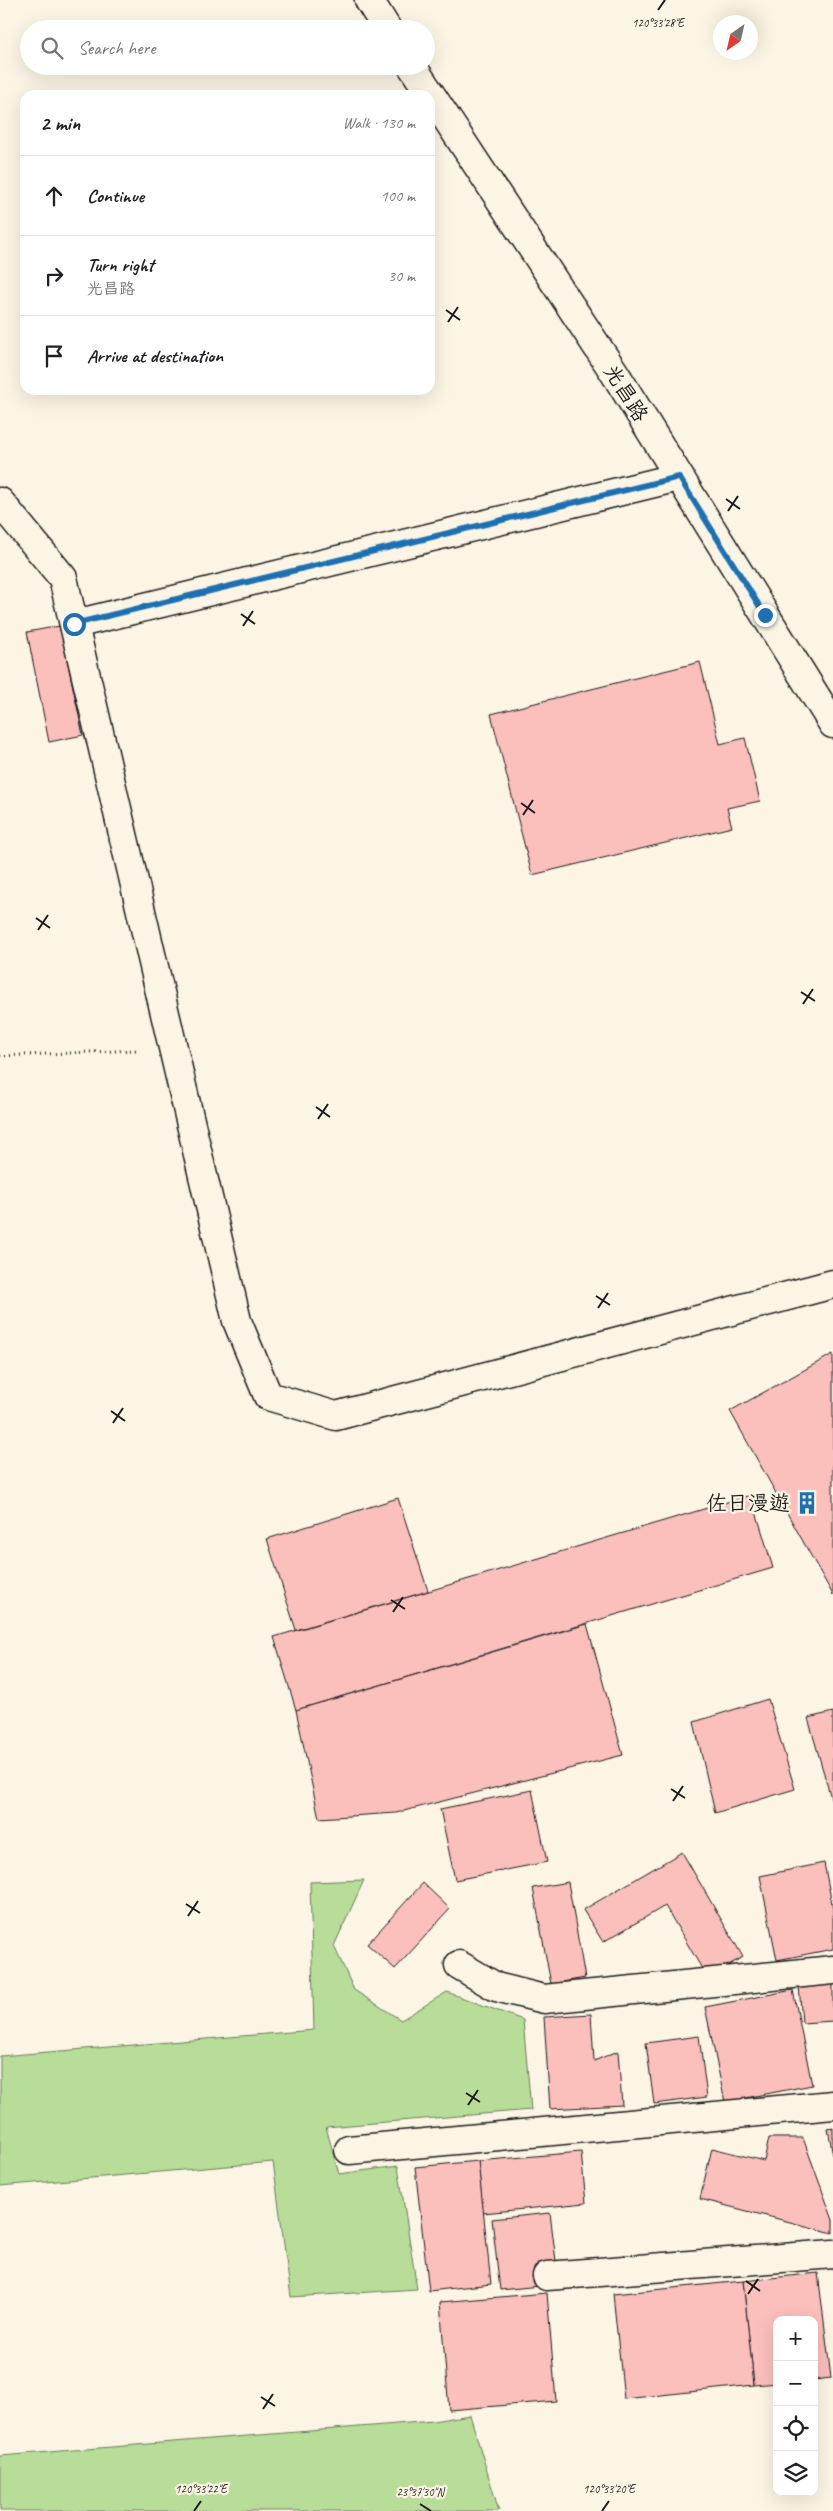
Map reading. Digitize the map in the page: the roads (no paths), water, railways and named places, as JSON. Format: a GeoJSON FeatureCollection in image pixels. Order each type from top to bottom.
{"type":"FeatureCollection","features":[{"type":"Feature","properties":{"kind":"street"},"geometry":{"type":"LineString","coordinates":[[368,0],[382,20]]}},
{"type":"Feature","properties":{"kind":"street","name":"光昌路"},"geometry":{"type":"LineString","coordinates":[[418,75],[428,90]]}},
{"type":"Feature","properties":{"kind":"street","name":"光昌路"},"geometry":{"type":"LineString","coordinates":[[435,101],[614,372],[833,724]]}},
{"type":"Feature","properties":{"kind":"street"},"geometry":{"type":"LineString","coordinates":[[74,624],[679,477]]}},
{"type":"Feature","properties":{"kind":"street"},"geometry":{"type":"LineString","coordinates":[[0,502],[63,578],[237,1321],[268,1396],[336,1416],[833,1284]]}},
{"type":"Feature","properties":{"kind":"street"},"geometry":{"type":"LineString","coordinates":[[459,1965],[496,1987],[544,2000],[833,1970]]}},
{"type":"Feature","properties":{"kind":"street"},"geometry":{"type":"LineString","coordinates":[[349,2150],[833,2105]]}},
{"type":"Feature","properties":{"kind":"street"},"geometry":{"type":"LineString","coordinates":[[547,2276],[833,2254]]}},
{"type":"Feature","properties":{"kind":"place","name":"佐日漫遊"},"geometry":{"type":"Point","coordinates":[807,1503]}}]}
